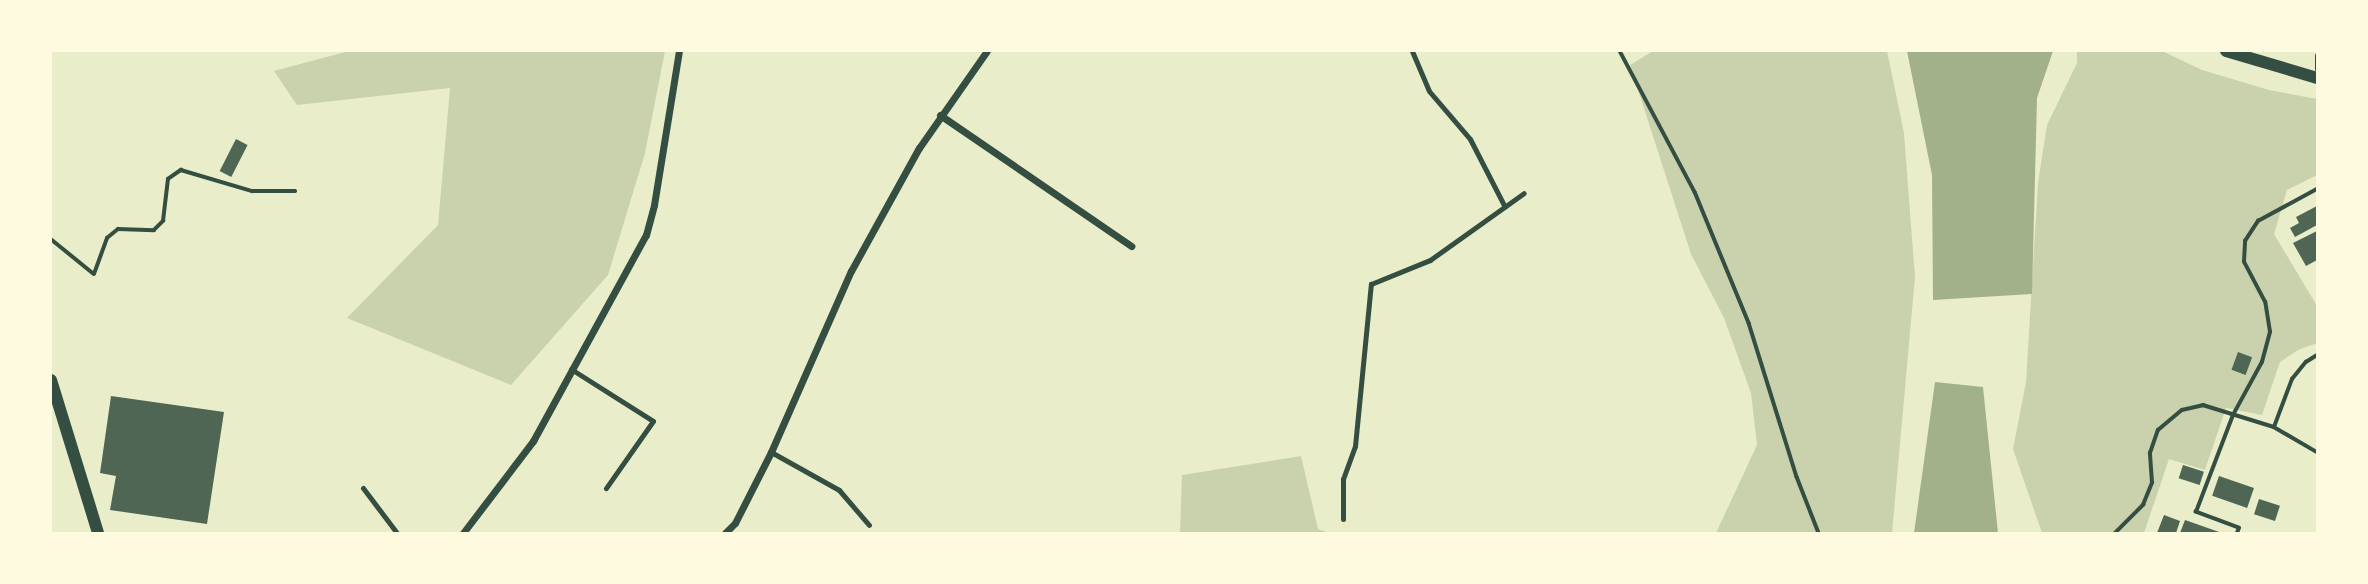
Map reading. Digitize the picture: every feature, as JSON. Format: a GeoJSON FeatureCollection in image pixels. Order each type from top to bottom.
{"type":"FeatureCollection","features":[{"type":"Feature","properties":{"kind":"street"},"geometry":{"type":"LineString","coordinates":[[463,533],[533,441],[646,235],[654,205],[679,51]]}},
{"type":"Feature","properties":{"kind":"street"},"geometry":{"type":"LineString","coordinates":[[725,533],[735,523],[771,452],[851,271],[940,116],[987,51]]}},
{"type":"Feature","properties":{"kind":"street"},"geometry":{"type":"LineString","coordinates":[[2226,51],[2317,78]]}},
{"type":"Feature","properties":{"kind":"street"},"geometry":{"type":"LineString","coordinates":[[940,116],[1131,246]]}},
{"type":"Feature","properties":{"kind":"street"},"geometry":{"type":"LineString","coordinates":[[51,380],[98,533]]}},
{"type":"Feature","properties":{"kind":"lane"},"geometry":{"type":"LineString","coordinates":[[1412,51],[1429,91],[1470,139],[1505,207]]}},
{"type":"Feature","properties":{"kind":"lane"},"geometry":{"type":"LineString","coordinates":[[2317,55],[2317,69]]}},
{"type":"Feature","properties":{"kind":"lane"},"geometry":{"type":"LineString","coordinates":[[1343,519],[1343,480],[1355,446],[1371,284],[1430,260],[1524,193]]}},
{"type":"Feature","properties":{"kind":"lane"},"geometry":{"type":"LineString","coordinates":[[571,369],[653,421],[606,488]]}},
{"type":"Feature","properties":{"kind":"lane"},"geometry":{"type":"LineString","coordinates":[[771,452],[839,490],[869,525]]}},
{"type":"Feature","properties":{"kind":"lane"},"geometry":{"type":"LineString","coordinates":[[363,488],[397,533]]}},
{"type":"Feature","properties":{"kind":"path"},"geometry":{"type":"LineString","coordinates":[[1620,51],[1695,192],[1749,324],[1797,477],[1819,533]]}},
{"type":"Feature","properties":{"kind":"path"},"geometry":{"type":"LineString","coordinates":[[51,239],[94,274],[107,238],[118,229],[154,230],[163,221],[169,179],[181,170],[252,191],[295,191]]}},
{"type":"Feature","properties":{"kind":"path"},"geometry":{"type":"LineString","coordinates":[[2237,533],[2239,528],[2196,512],[2233,415],[2262,362],[2270,332],[2265,302],[2245,262],[2245,241],[2259,221],[2317,189]]}},
{"type":"Feature","properties":{"kind":"path"},"geometry":{"type":"LineString","coordinates":[[2274,427],[2292,379],[2305,362],[2317,355]]}},
{"type":"Feature","properties":{"kind":"path"},"geometry":{"type":"LineString","coordinates":[[2115,533],[2143,505],[2152,483],[2150,453],[2158,430],[2182,410],[2203,405],[2274,427],[2317,452]]}},
{"type":"Feature","properties":{"kind":"shaded area"},"geometry":{"type":"Polygon","coordinates":[[[349,51],[665,51],[645,153],[608,275],[511,385],[347,318],[438,225],[450,88],[297,105],[274,71],[349,51]]]}},
{"type":"Feature","properties":{"kind":"shaded area"},"geometry":{"type":"Polygon","coordinates":[[[1653,51],[1887,51],[1904,133],[1915,277],[1892,533],[1716,533],[1757,445],[1751,393],[1724,318],[1691,254],[1630,65],[1653,51]]]}},
{"type":"Feature","properties":{"kind":"shaded area"},"geometry":{"type":"Polygon","coordinates":[[[1907,51],[2053,51],[2037,98],[2032,294],[1933,300],[1932,175],[1907,51]]]}},
{"type":"Feature","properties":{"kind":"shaded area"},"geometry":{"type":"Polygon","coordinates":[[[2077,51],[2162,51],[2202,70],[2269,90],[2317,99],[2317,175],[2287,190],[2274,234],[2317,306],[2317,343],[2298,350],[2280,362],[2262,415],[2226,408],[2205,470],[2169,459],[2144,533],[2042,533],[2013,449],[2026,382],[2038,183],[2047,125],[2077,63],[2077,51]]]}},
{"type":"Feature","properties":{"kind":"shaded area"},"geometry":{"type":"Polygon","coordinates":[[[1935,382],[1983,387],[1998,533],[1914,533],[1935,382]]]}},
{"type":"Feature","properties":{"kind":"shaded area"},"geometry":{"type":"Polygon","coordinates":[[[1301,456],[1318,529],[1329,533],[1180,533],[1182,475],[1301,456]]]}},
{"type":"Feature","properties":{"kind":"building"},"geometry":{"type":"Polygon","coordinates":[[[236,139],[248,145],[231,177],[220,171],[236,139]]]}},
{"type":"Feature","properties":{"kind":"building"},"geometry":{"type":"Polygon","coordinates":[[[2317,206],[2317,225],[2295,237],[2290,228],[2299,223],[2296,217],[2317,206]]]}},
{"type":"Feature","properties":{"kind":"building"},"geometry":{"type":"Polygon","coordinates":[[[2317,231],[2317,260],[2306,266],[2293,243],[2317,231]]]}},
{"type":"Feature","properties":{"kind":"building"},"geometry":{"type":"Polygon","coordinates":[[[2238,352],[2252,357],[2246,375],[2232,370],[2238,352]]]}},
{"type":"Feature","properties":{"kind":"building"},"geometry":{"type":"Polygon","coordinates":[[[111,396],[224,412],[207,524],[110,510],[116,476],[100,473],[111,396]]]}},
{"type":"Feature","properties":{"kind":"building"},"geometry":{"type":"Polygon","coordinates":[[[2183,465],[2204,472],[2200,485],[2179,478],[2183,465]]]}},
{"type":"Feature","properties":{"kind":"building"},"geometry":{"type":"Polygon","coordinates":[[[2219,476],[2254,488],[2247,508],[2212,496],[2219,476]]]}},
{"type":"Feature","properties":{"kind":"building"},"geometry":{"type":"Polygon","coordinates":[[[2259,499],[2280,506],[2275,521],[2254,514],[2259,499]]]}},
{"type":"Feature","properties":{"kind":"building"},"geometry":{"type":"Polygon","coordinates":[[[2164,515],[2180,521],[2176,533],[2157,533],[2164,515]]]}},
{"type":"Feature","properties":{"kind":"building"},"geometry":{"type":"Polygon","coordinates":[[[2185,520],[2222,533],[2180,533],[2185,520]]]}}]}
